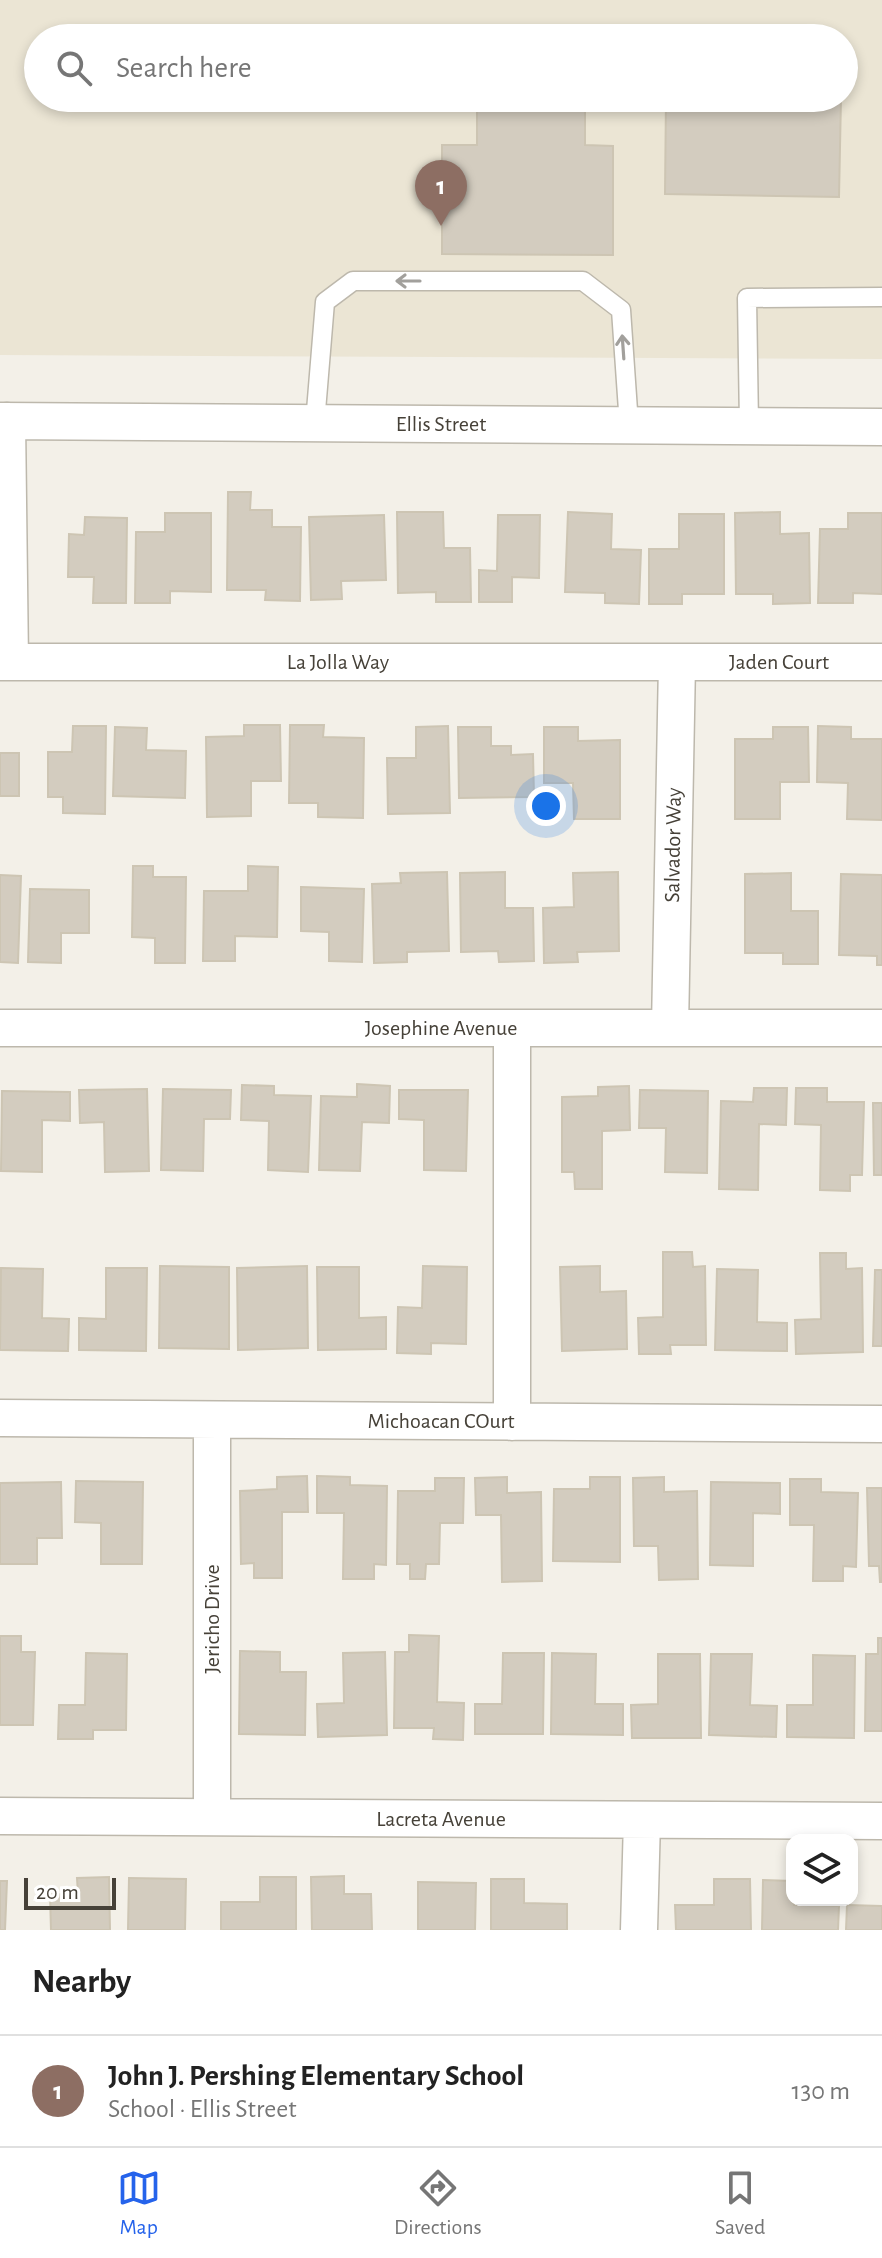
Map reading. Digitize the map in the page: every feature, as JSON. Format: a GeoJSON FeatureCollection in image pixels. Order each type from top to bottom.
{"type":"FeatureCollection","features":[{"type":"Feature","properties":{"kind":"street","name":"Ellis Street"},"geometry":{"type":"LineString","coordinates":[[3,421],[882,427]]}},
{"type":"Feature","properties":{"kind":"street"},"geometry":{"type":"LineString","coordinates":[[3,421],[5,662]]}},
{"type":"Feature","properties":{"kind":"street","name":"La Jolla Way"},"geometry":{"type":"LineString","coordinates":[[5,662],[677,663]]}},
{"type":"Feature","properties":{"kind":"street","name":"Jaden Court"},"geometry":{"type":"LineString","coordinates":[[677,663],[882,662]]}},
{"type":"Feature","properties":{"kind":"street","name":"Salvador Way"},"geometry":{"type":"LineString","coordinates":[[670,1028],[677,663]]}},
{"type":"Feature","properties":{"kind":"street","name":"Josephine Avenue"},"geometry":{"type":"LineString","coordinates":[[0,1028],[882,1028]]}},
{"type":"Feature","properties":{"kind":"street"},"geometry":{"type":"LineString","coordinates":[[512,1028],[512,1422]]}},
{"type":"Feature","properties":{"kind":"street","name":"Michoacan COurt"},"geometry":{"type":"LineString","coordinates":[[0,1418],[882,1424]]}},
{"type":"Feature","properties":{"kind":"street","name":"Jericho Drive"},"geometry":{"type":"LineString","coordinates":[[212,1420],[212,1817]]}},
{"type":"Feature","properties":{"kind":"street","name":"Lacreta Avenue"},"geometry":{"type":"LineString","coordinates":[[0,1816],[882,1821]]}},
{"type":"Feature","properties":{"kind":"street"},"geometry":{"type":"LineString","coordinates":[[639,1930],[642,1820]]}},
{"type":"Feature","properties":{"kind":"lane"},"geometry":{"type":"LineString","coordinates":[[315,423],[325,302],[353,281],[583,281],[621,310],[629,425]]}},
{"type":"Feature","properties":{"kind":"lane"},"geometry":{"type":"LineString","coordinates":[[749,425],[747,298],[882,297]]}},
{"type":"Feature","properties":{"kind":"shaded area"},"geometry":{"type":"Polygon","coordinates":[[[0,0],[882,0],[882,359],[0,355],[0,0]]]}},
{"type":"Feature","properties":{"kind":"building"},"geometry":{"type":"Polygon","coordinates":[[[477,112],[585,112],[585,145],[613,146],[613,255],[442,254],[442,145],[477,145],[477,112]]]}},
{"type":"Feature","properties":{"kind":"building"},"geometry":{"type":"Polygon","coordinates":[[[666,112],[841,112],[839,197],[665,194],[666,112]]]}},
{"type":"Feature","properties":{"kind":"building"},"geometry":{"type":"Polygon","coordinates":[[[228,492],[251,492],[250,510],[272,510],[272,527],[301,527],[300,601],[265,600],[266,590],[227,590],[228,492]]]}},
{"type":"Feature","properties":{"kind":"building"},"geometry":{"type":"Polygon","coordinates":[[[397,512],[443,512],[444,548],[470,548],[471,602],[436,602],[436,592],[398,593],[397,512]]]}},
{"type":"Feature","properties":{"kind":"building"},"geometry":{"type":"Polygon","coordinates":[[[568,512],[612,514],[611,549],[641,550],[639,604],[605,603],[605,593],[565,592],[568,512]]]}},
{"type":"Feature","properties":{"kind":"building"},"geometry":{"type":"Polygon","coordinates":[[[780,512],[780,534],[809,533],[810,603],[773,604],[773,594],[736,594],[735,513],[780,512]]]}},
{"type":"Feature","properties":{"kind":"building"},"geometry":{"type":"Polygon","coordinates":[[[165,513],[211,513],[211,592],[170,591],[170,603],[135,603],[136,532],[165,532],[165,513]]]}},
{"type":"Feature","properties":{"kind":"building"},"geometry":{"type":"Polygon","coordinates":[[[848,513],[882,513],[882,594],[853,593],[853,603],[818,603],[820,529],[848,529],[848,513]]]}},
{"type":"Feature","properties":{"kind":"building"},"geometry":{"type":"Polygon","coordinates":[[[679,514],[724,514],[724,594],[682,594],[682,604],[649,604],[649,549],[679,549],[679,514]]]}},
{"type":"Feature","properties":{"kind":"building"},"geometry":{"type":"Polygon","coordinates":[[[384,515],[386,580],[341,581],[342,599],[311,600],[309,517],[384,515]]]}},
{"type":"Feature","properties":{"kind":"building"},"geometry":{"type":"Polygon","coordinates":[[[498,515],[540,515],[539,578],[512,577],[512,602],[479,602],[479,570],[497,571],[498,515]]]}},
{"type":"Feature","properties":{"kind":"building"},"geometry":{"type":"Polygon","coordinates":[[[85,517],[127,518],[126,603],[93,603],[94,577],[68,577],[69,534],[84,535],[85,517]]]}},
{"type":"Feature","properties":{"kind":"building"},"geometry":{"type":"Polygon","coordinates":[[[244,725],[280,725],[281,781],[251,781],[251,816],[207,817],[206,737],[244,736],[244,725]]]}},
{"type":"Feature","properties":{"kind":"building"},"geometry":{"type":"Polygon","coordinates":[[[290,725],[324,725],[323,737],[364,738],[363,818],[318,817],[318,803],[289,803],[290,725]]]}},
{"type":"Feature","properties":{"kind":"building"},"geometry":{"type":"Polygon","coordinates":[[[73,726],[106,726],[105,814],[63,813],[63,797],[48,797],[48,752],[72,752],[73,726]]]}},
{"type":"Feature","properties":{"kind":"building"},"geometry":{"type":"Polygon","coordinates":[[[448,726],[450,813],[388,814],[387,758],[416,758],[416,727],[448,726]]]}},
{"type":"Feature","properties":{"kind":"building"},"geometry":{"type":"Polygon","coordinates":[[[818,726],[851,727],[851,739],[882,739],[882,820],[847,819],[848,783],[817,782],[818,726]]]}},
{"type":"Feature","properties":{"kind":"building"},"geometry":{"type":"Polygon","coordinates":[[[115,727],[147,728],[146,750],[186,751],[185,798],[113,796],[115,727]]]}},
{"type":"Feature","properties":{"kind":"building"},"geometry":{"type":"Polygon","coordinates":[[[458,727],[491,727],[491,746],[511,746],[511,755],[533,754],[534,797],[459,798],[458,727]]]}},
{"type":"Feature","properties":{"kind":"building"},"geometry":{"type":"Polygon","coordinates":[[[544,727],[578,727],[578,741],[620,740],[620,819],[574,819],[573,783],[544,783],[544,727]]]}},
{"type":"Feature","properties":{"kind":"building"},"geometry":{"type":"Polygon","coordinates":[[[773,727],[808,727],[809,782],[780,782],[780,819],[735,819],[735,739],[773,739],[773,727]]]}},
{"type":"Feature","properties":{"kind":"building"},"geometry":{"type":"Polygon","coordinates":[[[0,753],[19,753],[19,796],[0,796],[0,753]]]}},
{"type":"Feature","properties":{"kind":"building"},"geometry":{"type":"Polygon","coordinates":[[[133,866],[153,866],[153,877],[186,877],[185,963],[155,963],[155,938],[132,937],[133,866]]]}},
{"type":"Feature","properties":{"kind":"building"},"geometry":{"type":"Polygon","coordinates":[[[248,866],[278,867],[277,937],[235,936],[235,961],[203,961],[204,891],[248,891],[248,866]]]}},
{"type":"Feature","properties":{"kind":"building"},"geometry":{"type":"Polygon","coordinates":[[[447,872],[449,951],[407,952],[407,962],[374,963],[372,884],[401,883],[400,873],[447,872]]]}},
{"type":"Feature","properties":{"kind":"building"},"geometry":{"type":"Polygon","coordinates":[[[505,872],[505,908],[533,908],[534,961],[499,962],[498,951],[461,952],[460,873],[505,872]]]}},
{"type":"Feature","properties":{"kind":"building"},"geometry":{"type":"Polygon","coordinates":[[[618,872],[619,951],[577,952],[578,962],[544,963],[543,908],[574,907],[573,873],[618,872]]]}},
{"type":"Feature","properties":{"kind":"building"},"geometry":{"type":"Polygon","coordinates":[[[791,873],[791,911],[818,911],[818,964],[783,964],[783,953],[745,953],[745,874],[791,873]]]}},
{"type":"Feature","properties":{"kind":"building"},"geometry":{"type":"Polygon","coordinates":[[[841,874],[882,875],[882,965],[877,965],[877,956],[839,955],[841,874]]]}},
{"type":"Feature","properties":{"kind":"building"},"geometry":{"type":"Polygon","coordinates":[[[0,875],[21,876],[18,963],[0,962],[0,875]]]}},
{"type":"Feature","properties":{"kind":"building"},"geometry":{"type":"Polygon","coordinates":[[[301,887],[364,889],[362,962],[329,961],[329,932],[301,931],[301,887]]]}},
{"type":"Feature","properties":{"kind":"building"},"geometry":{"type":"Polygon","coordinates":[[[30,889],[89,890],[89,933],[61,933],[61,963],[28,962],[30,889]]]}},
{"type":"Feature","properties":{"kind":"building"},"geometry":{"type":"Polygon","coordinates":[[[357,1084],[390,1086],[389,1123],[362,1122],[360,1171],[319,1170],[321,1096],[357,1097],[357,1084]]]}},
{"type":"Feature","properties":{"kind":"building"},"geometry":{"type":"Polygon","coordinates":[[[242,1085],[274,1086],[274,1095],[311,1096],[308,1172],[268,1170],[269,1121],[241,1120],[242,1085]]]}},
{"type":"Feature","properties":{"kind":"building"},"geometry":{"type":"Polygon","coordinates":[[[629,1086],[630,1130],[602,1131],[602,1189],[575,1189],[574,1172],[562,1172],[562,1097],[598,1096],[598,1087],[629,1086]]]}},
{"type":"Feature","properties":{"kind":"building"},"geometry":{"type":"Polygon","coordinates":[[[754,1088],[787,1088],[786,1125],[759,1124],[758,1190],[719,1189],[721,1101],[753,1102],[754,1088]]]}},
{"type":"Feature","properties":{"kind":"building"},"geometry":{"type":"Polygon","coordinates":[[[796,1088],[827,1088],[827,1102],[864,1102],[862,1175],[850,1175],[850,1191],[820,1190],[821,1125],[795,1124],[796,1088]]]}},
{"type":"Feature","properties":{"kind":"building"},"geometry":{"type":"Polygon","coordinates":[[[147,1089],[149,1171],[105,1172],[104,1122],[80,1123],[79,1090],[147,1089]]]}},
{"type":"Feature","properties":{"kind":"building"},"geometry":{"type":"Polygon","coordinates":[[[163,1089],[231,1090],[230,1119],[204,1119],[203,1171],[161,1170],[163,1089]]]}},
{"type":"Feature","properties":{"kind":"building"},"geometry":{"type":"Polygon","coordinates":[[[399,1090],[468,1090],[466,1171],[424,1170],[424,1120],[399,1119],[399,1090]]]}},
{"type":"Feature","properties":{"kind":"building"},"geometry":{"type":"Polygon","coordinates":[[[640,1090],[708,1091],[707,1173],[665,1172],[666,1128],[639,1128],[640,1090]]]}},
{"type":"Feature","properties":{"kind":"building"},"geometry":{"type":"Polygon","coordinates":[[[2,1091],[70,1092],[70,1121],[42,1120],[42,1172],[1,1171],[2,1091]]]}},
{"type":"Feature","properties":{"kind":"building"},"geometry":{"type":"Polygon","coordinates":[[[873,1103],[882,1103],[882,1175],[874,1175],[873,1103]]]}},
{"type":"Feature","properties":{"kind":"building"},"geometry":{"type":"Polygon","coordinates":[[[663,1252],[692,1252],[693,1267],[705,1266],[706,1345],[670,1345],[671,1354],[639,1354],[638,1318],[663,1317],[663,1252]]]}},
{"type":"Feature","properties":{"kind":"building"},"geometry":{"type":"Polygon","coordinates":[[[820,1253],[846,1253],[846,1269],[862,1268],[863,1352],[796,1354],[795,1320],[821,1319],[820,1253]]]}},
{"type":"Feature","properties":{"kind":"building"},"geometry":{"type":"Polygon","coordinates":[[[160,1266],[229,1267],[229,1349],[159,1348],[160,1266]]]}},
{"type":"Feature","properties":{"kind":"building"},"geometry":{"type":"Polygon","coordinates":[[[307,1266],[308,1348],[238,1350],[237,1268],[307,1266]]]}},
{"type":"Feature","properties":{"kind":"building"},"geometry":{"type":"Polygon","coordinates":[[[423,1266],[467,1267],[466,1344],[431,1343],[431,1354],[397,1353],[398,1307],[422,1308],[423,1266]]]}},
{"type":"Feature","properties":{"kind":"building"},"geometry":{"type":"Polygon","coordinates":[[[600,1266],[600,1292],[626,1291],[627,1349],[562,1351],[560,1267],[600,1266]]]}},
{"type":"Feature","properties":{"kind":"building"},"geometry":{"type":"Polygon","coordinates":[[[317,1267],[359,1267],[359,1318],[386,1317],[386,1349],[318,1350],[317,1267]]]}},
{"type":"Feature","properties":{"kind":"building"},"geometry":{"type":"Polygon","coordinates":[[[1,1268],[43,1269],[42,1318],[69,1319],[68,1351],[0,1350],[1,1268]]]}},
{"type":"Feature","properties":{"kind":"building"},"geometry":{"type":"Polygon","coordinates":[[[106,1268],[147,1268],[146,1351],[79,1350],[79,1318],[106,1319],[106,1268]]]}},
{"type":"Feature","properties":{"kind":"building"},"geometry":{"type":"Polygon","coordinates":[[[717,1269],[758,1270],[757,1322],[787,1323],[787,1351],[715,1350],[717,1269]]]}},
{"type":"Feature","properties":{"kind":"building"},"geometry":{"type":"Polygon","coordinates":[[[875,1270],[882,1270],[882,1346],[873,1346],[875,1270]]]}},
{"type":"Feature","properties":{"kind":"building"},"geometry":{"type":"Polygon","coordinates":[[[307,1476],[308,1512],[282,1512],[282,1578],[254,1578],[254,1563],[241,1564],[240,1491],[277,1489],[277,1477],[307,1476]]]}},
{"type":"Feature","properties":{"kind":"building"},"geometry":{"type":"Polygon","coordinates":[[[317,1476],[350,1477],[350,1485],[387,1486],[386,1565],[374,1564],[374,1579],[343,1579],[344,1513],[317,1513],[317,1476]]]}},
{"type":"Feature","properties":{"kind":"building"},"geometry":{"type":"Polygon","coordinates":[[[507,1477],[507,1493],[541,1492],[542,1581],[502,1582],[501,1515],[476,1515],[475,1478],[507,1477]]]}},
{"type":"Feature","properties":{"kind":"building"},"geometry":{"type":"Polygon","coordinates":[[[590,1477],[620,1477],[620,1562],[553,1561],[554,1489],[590,1489],[590,1477]]]}},
{"type":"Feature","properties":{"kind":"building"},"geometry":{"type":"Polygon","coordinates":[[[664,1477],[664,1492],[697,1491],[698,1579],[659,1580],[658,1546],[634,1546],[633,1478],[664,1477]]]}},
{"type":"Feature","properties":{"kind":"building"},"geometry":{"type":"Polygon","coordinates":[[[435,1478],[464,1478],[463,1523],[440,1523],[439,1564],[426,1564],[425,1579],[410,1579],[410,1564],[397,1564],[398,1491],[435,1491],[435,1478]]]}},
{"type":"Feature","properties":{"kind":"building"},"geometry":{"type":"Polygon","coordinates":[[[790,1479],[821,1479],[821,1492],[858,1493],[856,1567],[843,1566],[843,1581],[813,1581],[814,1525],[790,1525],[790,1479]]]}},
{"type":"Feature","properties":{"kind":"building"},"geometry":{"type":"Polygon","coordinates":[[[76,1481],[143,1482],[142,1564],[101,1564],[101,1523],[75,1522],[76,1481]]]}},
{"type":"Feature","properties":{"kind":"building"},"geometry":{"type":"Polygon","coordinates":[[[61,1482],[62,1538],[37,1538],[37,1564],[0,1564],[0,1483],[61,1482]]]}},
{"type":"Feature","properties":{"kind":"building"},"geometry":{"type":"Polygon","coordinates":[[[711,1482],[780,1483],[780,1514],[753,1513],[753,1566],[710,1565],[711,1482]]]}},
{"type":"Feature","properties":{"kind":"building"},"geometry":{"type":"Polygon","coordinates":[[[867,1488],[882,1488],[882,1582],[879,1566],[869,1566],[867,1488]]]}},
{"type":"Feature","properties":{"kind":"building"},"geometry":{"type":"Polygon","coordinates":[[[409,1635],[439,1636],[437,1702],[464,1703],[463,1740],[433,1739],[434,1728],[394,1728],[395,1652],[409,1652],[409,1635]]]}},
{"type":"Feature","properties":{"kind":"building"},"geometry":{"type":"Polygon","coordinates":[[[0,1636],[21,1636],[21,1652],[35,1652],[33,1725],[0,1725],[0,1636]]]}},
{"type":"Feature","properties":{"kind":"building"},"geometry":{"type":"Polygon","coordinates":[[[878,1638],[882,1638],[882,1731],[865,1731],[866,1654],[878,1654],[878,1638]]]}},
{"type":"Feature","properties":{"kind":"building"},"geometry":{"type":"Polygon","coordinates":[[[240,1651],[280,1652],[280,1672],[306,1672],[305,1735],[239,1734],[240,1651]]]}},
{"type":"Feature","properties":{"kind":"building"},"geometry":{"type":"Polygon","coordinates":[[[385,1652],[387,1735],[318,1737],[317,1704],[344,1703],[343,1653],[385,1652]]]}},
{"type":"Feature","properties":{"kind":"building"},"geometry":{"type":"Polygon","coordinates":[[[86,1653],[127,1654],[126,1730],[93,1730],[93,1739],[58,1739],[59,1705],[85,1705],[86,1653]]]}},
{"type":"Feature","properties":{"kind":"building"},"geometry":{"type":"Polygon","coordinates":[[[503,1653],[544,1653],[543,1734],[475,1734],[475,1704],[502,1704],[503,1653]]]}},
{"type":"Feature","properties":{"kind":"building"},"geometry":{"type":"Polygon","coordinates":[[[552,1653],[596,1654],[595,1704],[623,1704],[623,1735],[551,1734],[552,1653]]]}},
{"type":"Feature","properties":{"kind":"building"},"geometry":{"type":"Polygon","coordinates":[[[658,1654],[700,1654],[701,1738],[632,1738],[631,1705],[658,1704],[658,1654]]]}},
{"type":"Feature","properties":{"kind":"building"},"geometry":{"type":"Polygon","coordinates":[[[711,1654],[752,1654],[750,1705],[777,1706],[776,1737],[709,1735],[711,1654]]]}},
{"type":"Feature","properties":{"kind":"building"},"geometry":{"type":"Polygon","coordinates":[[[813,1655],[855,1656],[854,1738],[787,1737],[787,1705],[813,1705],[813,1655]]]}},
{"type":"Feature","properties":{"kind":"building"},"geometry":{"type":"Polygon","coordinates":[[[344,1876],[344,1894],[371,1894],[372,1930],[312,1930],[311,1877],[344,1876]]]}},
{"type":"Feature","properties":{"kind":"building"},"geometry":{"type":"Polygon","coordinates":[[[109,1877],[110,1930],[51,1930],[50,1894],[78,1894],[77,1878],[109,1877]]]}},
{"type":"Feature","properties":{"kind":"building"},"geometry":{"type":"Polygon","coordinates":[[[260,1877],[296,1877],[296,1930],[221,1930],[221,1902],[260,1902],[260,1877]]]}},
{"type":"Feature","properties":{"kind":"building"},"geometry":{"type":"Polygon","coordinates":[[[129,1878],[186,1879],[185,1930],[128,1930],[129,1878]]]}},
{"type":"Feature","properties":{"kind":"building"},"geometry":{"type":"Polygon","coordinates":[[[491,1879],[524,1879],[524,1903],[567,1904],[567,1930],[491,1930],[491,1879]]]}},
{"type":"Feature","properties":{"kind":"building"},"geometry":{"type":"Polygon","coordinates":[[[714,1879],[750,1879],[751,1930],[676,1930],[675,1905],[714,1905],[714,1879]]]}},
{"type":"Feature","properties":{"kind":"building"},"geometry":{"type":"Polygon","coordinates":[[[763,1880],[786,1881],[786,1906],[839,1906],[838,1930],[762,1930],[763,1880]]]}},
{"type":"Feature","properties":{"kind":"building"},"geometry":{"type":"Polygon","coordinates":[[[0,1881],[7,1881],[5,1930],[0,1930],[0,1881]]]}},
{"type":"Feature","properties":{"kind":"building"},"geometry":{"type":"Polygon","coordinates":[[[418,1882],[476,1883],[475,1930],[418,1930],[418,1882]]]}},
{"type":"Feature","properties":{"kind":"building"},"geometry":{"type":"Polygon","coordinates":[[[847,1906],[882,1906],[882,1930],[846,1930],[847,1906]]]}},
{"type":"Feature","properties":{"kind":"place","name":"John J. Pershing Elementary School"},"geometry":{"type":"Point","coordinates":[441,226]}}]}
